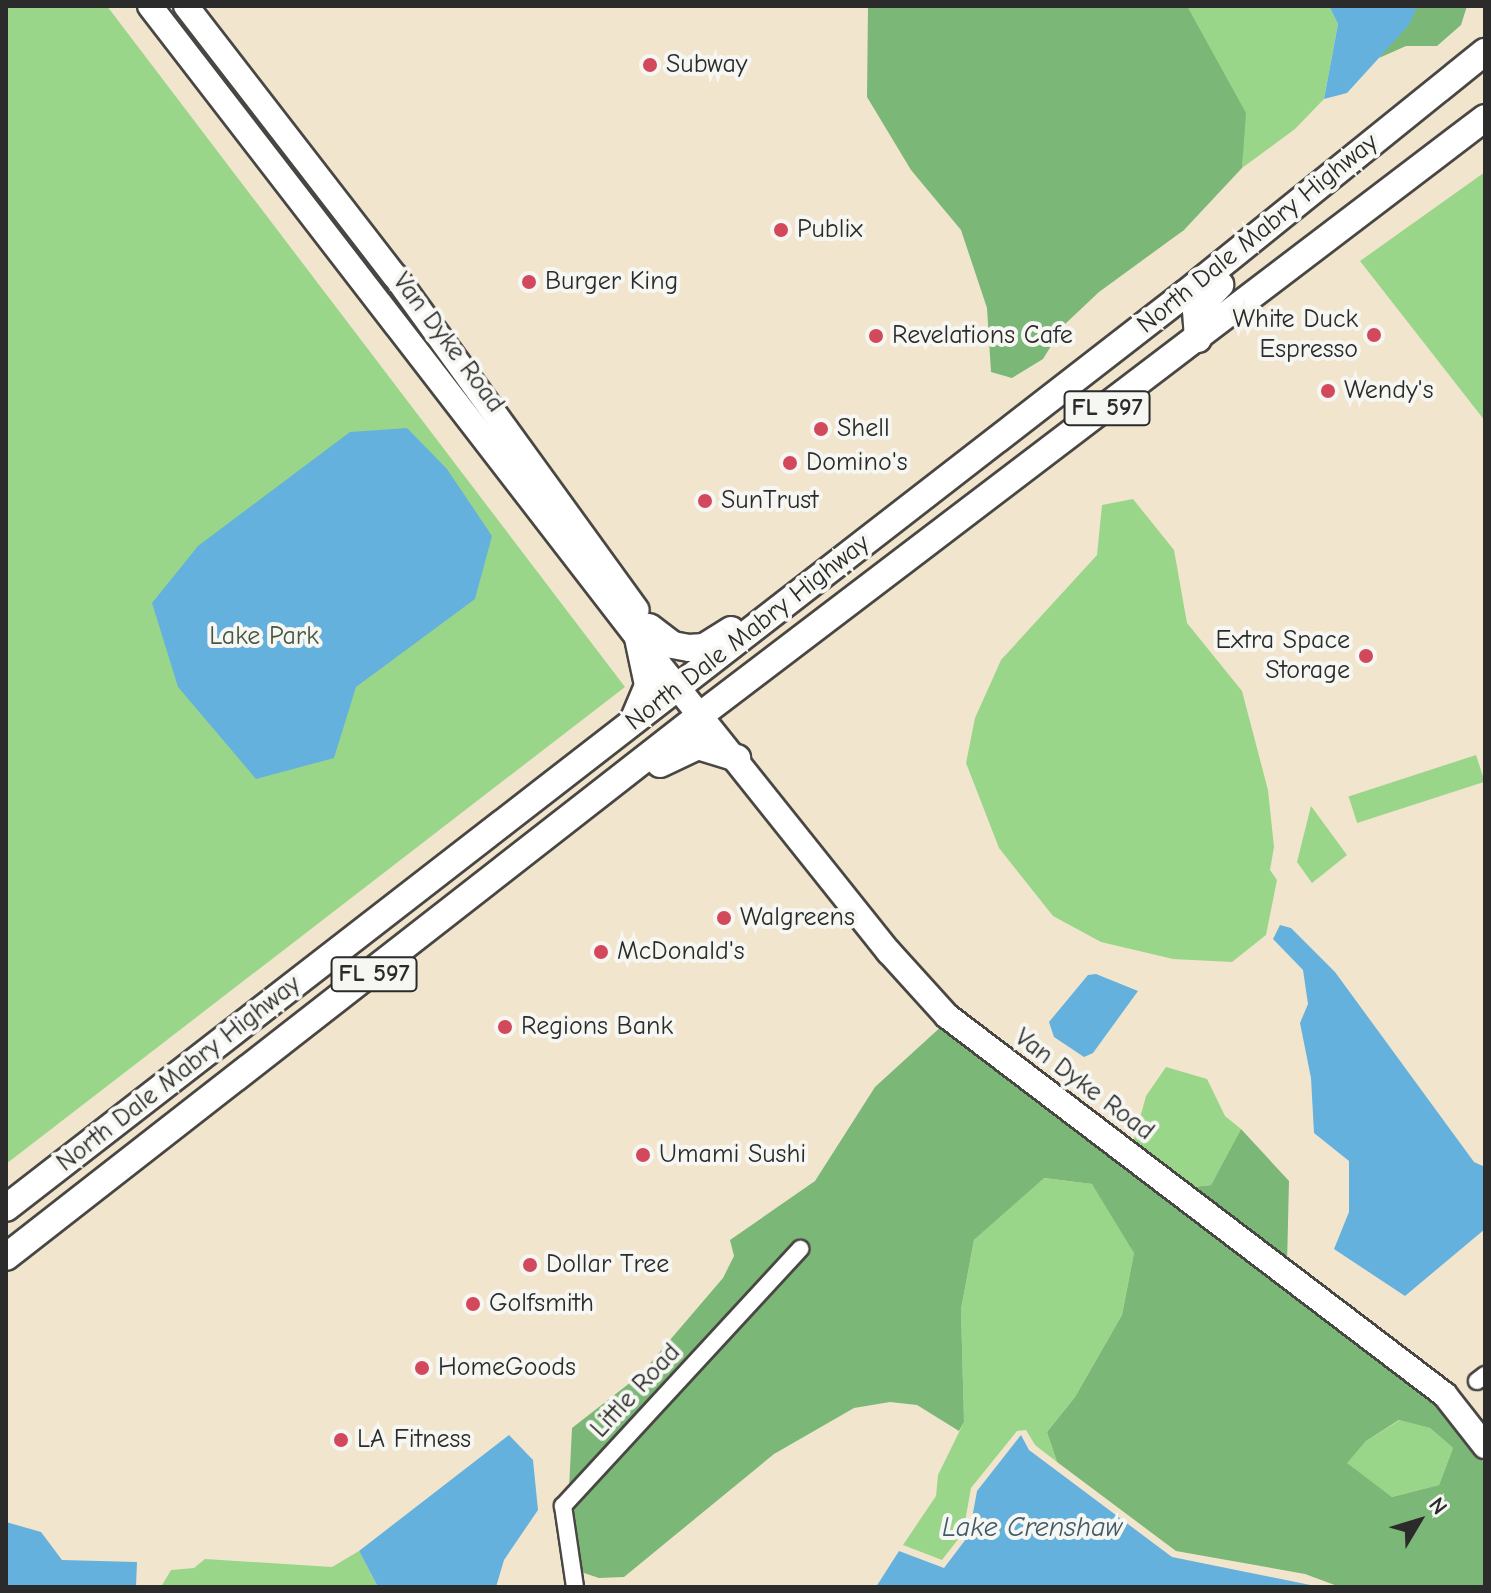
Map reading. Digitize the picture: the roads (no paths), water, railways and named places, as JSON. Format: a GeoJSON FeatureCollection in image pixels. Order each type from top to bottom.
{"type":"FeatureCollection","features":[{"type":"Feature","properties":{"kind":"main road","name":"Van Dyke Road"},"geometry":{"type":"LineString","coordinates":[[150,6],[644,632]]}},
{"type":"Feature","properties":{"kind":"main road","name":"Van Dyke Road"},"geometry":{"type":"LineString","coordinates":[[186,6],[395,276],[702,714],[889,952],[947,1016],[1445,1395],[1485,1446]]}},
{"type":"Feature","properties":{"kind":"main road"},"geometry":{"type":"LineString","coordinates":[[177,42],[254,122],[372,268],[395,276]]}},
{"type":"Feature","properties":{"kind":"main road","name":"North Dale Mabry Highway"},"geometry":{"type":"LineString","coordinates":[[6,1208],[682,687],[1485,52]]}},
{"type":"Feature","properties":{"kind":"main road"},"geometry":{"type":"LineString","coordinates":[[1198,339],[1193,322],[1202,299],[1393,140],[1409,114]]}},
{"type":"Feature","properties":{"kind":"main road","name":"North Dale Mabry Highway"},"geometry":{"type":"LineString","coordinates":[[20,1242],[702,714],[1485,118]]}},
{"type":"Feature","properties":{"kind":"main road"},"geometry":{"type":"LineString","coordinates":[[861,594],[878,570],[1008,461],[1008,431]]}},
{"type":"Feature","properties":{"kind":"main road"},"geometry":{"type":"LineString","coordinates":[[631,725],[648,685],[644,632],[673,645],[704,647],[863,528],[950,477]]}},
{"type":"Feature","properties":{"kind":"main road"},"geometry":{"type":"LineString","coordinates":[[20,1242],[74,1217],[184,1135],[672,755],[698,746],[737,758]]}},
{"type":"Feature","properties":{"kind":"main road"},"geometry":{"type":"LineString","coordinates":[[20,1242],[23,1227],[39,1198],[183,1088],[202,1056]]}},
{"type":"Feature","properties":{"kind":"street","name":"Little Road"},"geometry":{"type":"LineString","coordinates":[[575,1587],[563,1506],[800,1249]]}},
{"type":"Feature","properties":{"kind":"water"},"geometry":{"type":"Polygon","coordinates":[[[1329,6],[1418,6],[1408,26],[1347,93],[1324,99],[1338,24],[1329,6]]]}},
{"type":"Feature","properties":{"kind":"water"},"geometry":{"type":"Polygon","coordinates":[[[407,428],[447,469],[492,536],[475,599],[356,687],[334,758],[256,779],[178,687],[152,603],[198,546],[350,432],[407,428]]]}},
{"type":"Feature","properties":{"kind":"water"},"geometry":{"type":"Polygon","coordinates":[[[1280,925],[1291,928],[1335,972],[1474,1162],[1485,1167],[1485,1229],[1405,1296],[1334,1249],[1349,1212],[1349,1161],[1314,1133],[1311,1078],[1300,1023],[1308,1004],[1303,970],[1273,939],[1280,925]]]}},
{"type":"Feature","properties":{"kind":"water"},"geometry":{"type":"Polygon","coordinates":[[[1096,974],[1138,991],[1093,1053],[1084,1057],[1054,1037],[1049,1022],[1088,975],[1096,974]]]}},
{"type":"Feature","properties":{"kind":"water"},"geometry":{"type":"Polygon","coordinates":[[[509,1435],[533,1460],[538,1510],[504,1560],[496,1587],[378,1587],[359,1551],[509,1435]]]}},
{"type":"Feature","properties":{"kind":"water","name":"Lake Crenshaw"},"geometry":{"type":"Polygon","coordinates":[[[1021,1435],[1029,1450],[1172,1557],[1320,1587],[876,1587],[899,1551],[944,1568],[969,1535],[977,1491],[1021,1435]]]}},
{"type":"Feature","properties":{"kind":"water"},"geometry":{"type":"Polygon","coordinates":[[[6,1522],[41,1532],[62,1560],[137,1562],[136,1587],[6,1587],[6,1522]]]}},
{"type":"Feature","properties":{"kind":"place","name":"Subway"},"geometry":{"type":"Point","coordinates":[650,65]}},
{"type":"Feature","properties":{"kind":"place","name":"Publix"},"geometry":{"type":"Point","coordinates":[781,230]}},
{"type":"Feature","properties":{"kind":"place","name":"Burger King"},"geometry":{"type":"Point","coordinates":[529,282]}},
{"type":"Feature","properties":{"kind":"place","name":"White Duck Espresso"},"geometry":{"type":"Point","coordinates":[1374,335]}},
{"type":"Feature","properties":{"kind":"place","name":"Revelations Cafe"},"geometry":{"type":"Point","coordinates":[876,336]}},
{"type":"Feature","properties":{"kind":"place","name":"Wendy's"},"geometry":{"type":"Point","coordinates":[1328,391]}},
{"type":"Feature","properties":{"kind":"place","name":"Shell"},"geometry":{"type":"Point","coordinates":[821,429]}},
{"type":"Feature","properties":{"kind":"place","name":"Domino's"},"geometry":{"type":"Point","coordinates":[790,463]}},
{"type":"Feature","properties":{"kind":"place","name":"SunTrust"},"geometry":{"type":"Point","coordinates":[705,501]}},
{"type":"Feature","properties":{"kind":"place","name":"Extra Space Storage"},"geometry":{"type":"Point","coordinates":[1366,656]}},
{"type":"Feature","properties":{"kind":"place","name":"Walgreens"},"geometry":{"type":"Point","coordinates":[724,918]}},
{"type":"Feature","properties":{"kind":"place","name":"McDonald's"},"geometry":{"type":"Point","coordinates":[601,952]}},
{"type":"Feature","properties":{"kind":"place","name":"Regions Bank"},"geometry":{"type":"Point","coordinates":[505,1027]}},
{"type":"Feature","properties":{"kind":"place","name":"Umami Sushi"},"geometry":{"type":"Point","coordinates":[643,1155]}},
{"type":"Feature","properties":{"kind":"place","name":"Dollar Tree"},"geometry":{"type":"Point","coordinates":[530,1265]}},
{"type":"Feature","properties":{"kind":"place","name":"Golfsmith"},"geometry":{"type":"Point","coordinates":[473,1304]}},
{"type":"Feature","properties":{"kind":"place","name":"HomeGoods"},"geometry":{"type":"Point","coordinates":[422,1368]}},
{"type":"Feature","properties":{"kind":"place","name":"LA Fitness"},"geometry":{"type":"Point","coordinates":[341,1440]}},
{"type":"Feature","properties":{"kind":"park label","name":"Lake Park"},"geometry":{"type":"Point","coordinates":[264,637]}}]}
